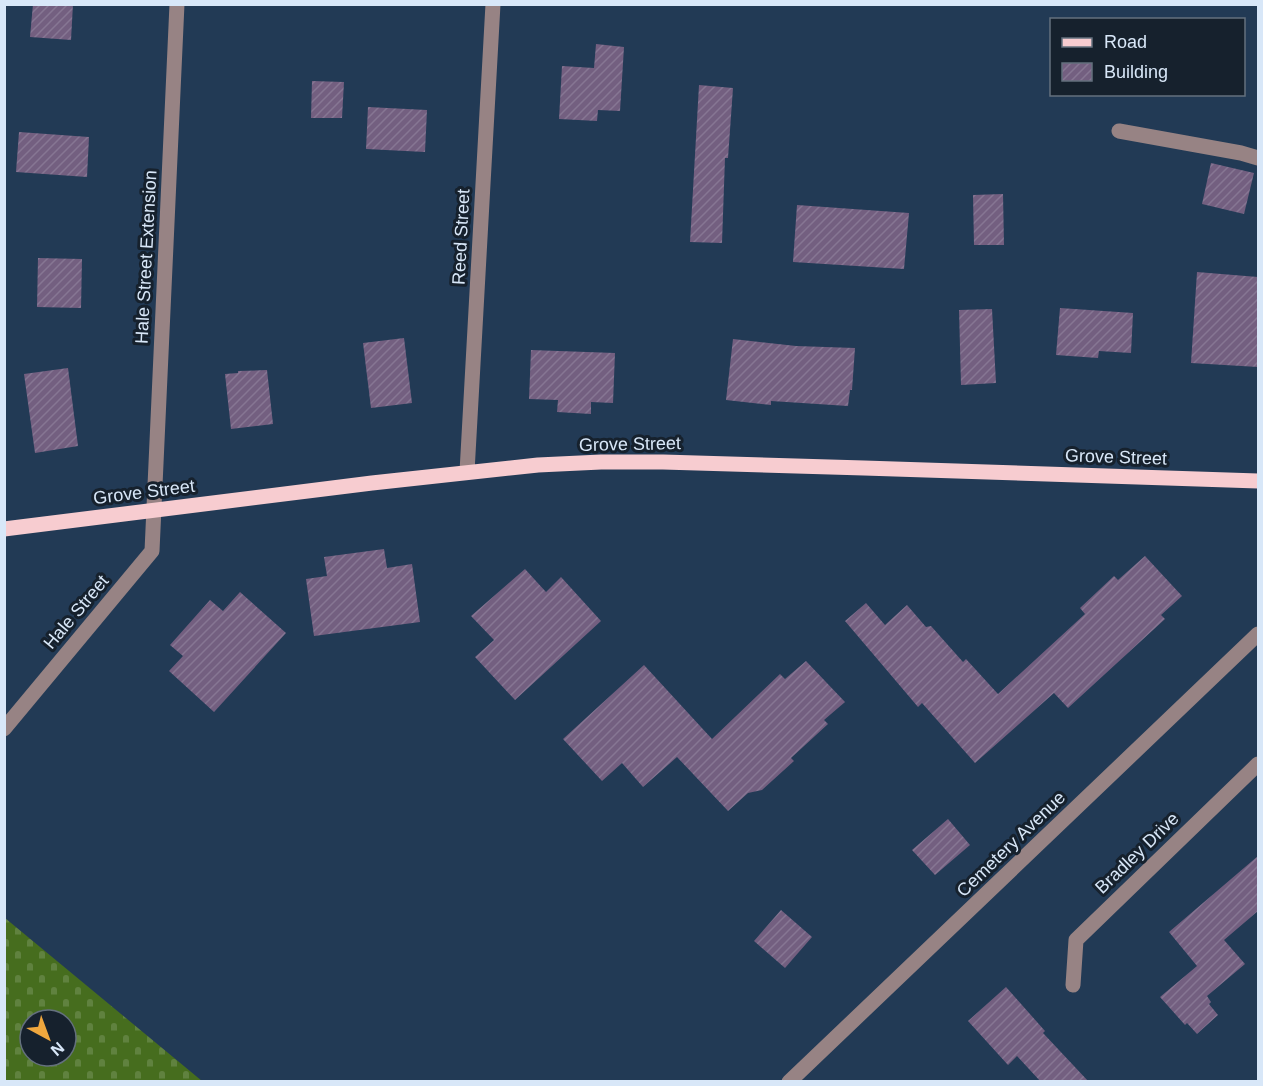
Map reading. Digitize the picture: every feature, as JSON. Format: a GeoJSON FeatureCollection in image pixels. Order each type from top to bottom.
{"type":"FeatureCollection","features":[{"type":"Feature","properties":{"kind":"main road","name":"Grove Street"},"geometry":{"type":"LineString","coordinates":[[4,529],[538,465],[663,462],[1258,481]]}},
{"type":"Feature","properties":{"kind":"street","name":"Hale Street Extension"},"geometry":{"type":"LineString","coordinates":[[154,511],[177,4]]}},
{"type":"Feature","properties":{"kind":"street","name":"Reed Street"},"geometry":{"type":"LineString","coordinates":[[467,472],[493,4]]}},
{"type":"Feature","properties":{"kind":"street"},"geometry":{"type":"LineString","coordinates":[[1119,130],[1258,158]]}},
{"type":"Feature","properties":{"kind":"street","name":"Hale Street"},"geometry":{"type":"LineString","coordinates":[[4,729],[152,551],[154,511]]}},
{"type":"Feature","properties":{"kind":"street","name":"Cemetery Avenue"},"geometry":{"type":"LineString","coordinates":[[789,1082],[1258,634]]}},
{"type":"Feature","properties":{"kind":"street","name":"Bradley Drive"},"geometry":{"type":"LineString","coordinates":[[1073,985],[1076,939],[1258,764]]}},
{"type":"Feature","properties":{"kind":"green space"},"geometry":{"type":"Polygon","coordinates":[[[5,918],[202,1081],[5,1081],[5,918]]]}},
{"type":"Feature","properties":{"kind":"building"},"geometry":{"type":"Polygon","coordinates":[[[33,4],[73,4],[71,40],[30,37],[33,4]]]}},
{"type":"Feature","properties":{"kind":"building"},"geometry":{"type":"Polygon","coordinates":[[[596,44],[624,47],[620,111],[598,110],[597,121],[559,119],[562,66],[594,68],[596,44]]]}},
{"type":"Feature","properties":{"kind":"building"},"geometry":{"type":"Polygon","coordinates":[[[312,81],[344,82],[342,118],[311,118],[312,81]]]}},
{"type":"Feature","properties":{"kind":"building"},"geometry":{"type":"Polygon","coordinates":[[[699,85],[733,88],[728,158],[725,158],[722,243],[690,242],[699,85]]]}},
{"type":"Feature","properties":{"kind":"building"},"geometry":{"type":"Polygon","coordinates":[[[368,107],[427,110],[425,152],[366,149],[368,107]]]}},
{"type":"Feature","properties":{"kind":"building"},"geometry":{"type":"Polygon","coordinates":[[[19,132],[89,137],[87,177],[16,172],[19,132]]]}},
{"type":"Feature","properties":{"kind":"building"},"geometry":{"type":"Polygon","coordinates":[[[1211,163],[1254,173],[1244,214],[1202,204],[1211,163]]]}},
{"type":"Feature","properties":{"kind":"building"},"geometry":{"type":"Polygon","coordinates":[[[1003,194],[1004,245],[974,245],[973,195],[1003,194]]]}},
{"type":"Feature","properties":{"kind":"building"},"geometry":{"type":"Polygon","coordinates":[[[797,205],[909,213],[904,269],[793,262],[797,205]]]}},
{"type":"Feature","properties":{"kind":"building"},"geometry":{"type":"Polygon","coordinates":[[[38,258],[82,259],[81,308],[37,307],[38,258]]]}},
{"type":"Feature","properties":{"kind":"building"},"geometry":{"type":"Polygon","coordinates":[[[1197,272],[1258,277],[1258,367],[1191,363],[1197,272]]]}},
{"type":"Feature","properties":{"kind":"building"},"geometry":{"type":"Polygon","coordinates":[[[1060,308],[1133,313],[1131,353],[1099,351],[1098,358],[1056,355],[1060,308]]]}},
{"type":"Feature","properties":{"kind":"building"},"geometry":{"type":"Polygon","coordinates":[[[992,309],[996,383],[961,385],[959,310],[992,309]]]}},
{"type":"Feature","properties":{"kind":"building"},"geometry":{"type":"Polygon","coordinates":[[[404,338],[412,403],[371,408],[363,343],[404,338]]]}},
{"type":"Feature","properties":{"kind":"building"},"geometry":{"type":"Polygon","coordinates":[[[733,339],[796,346],[855,348],[852,390],[850,390],[848,406],[771,401],[771,405],[726,400],[733,339]]]}},
{"type":"Feature","properties":{"kind":"building"},"geometry":{"type":"Polygon","coordinates":[[[531,350],[615,353],[613,403],[591,402],[591,414],[557,412],[558,400],[529,399],[531,350]]]}},
{"type":"Feature","properties":{"kind":"building"},"geometry":{"type":"Polygon","coordinates":[[[68,368],[78,446],[35,453],[24,374],[68,368]]]}},
{"type":"Feature","properties":{"kind":"building"},"geometry":{"type":"Polygon","coordinates":[[[267,370],[273,424],[231,429],[225,374],[267,370]]]}},
{"type":"Feature","properties":{"kind":"building"},"geometry":{"type":"Polygon","coordinates":[[[384,549],[387,568],[412,564],[420,622],[314,636],[306,579],[327,576],[324,557],[384,549]]]}},
{"type":"Feature","properties":{"kind":"building"},"geometry":{"type":"Polygon","coordinates":[[[1145,556],[1182,596],[1161,615],[1165,619],[1068,708],[1054,693],[975,763],[922,703],[918,707],[845,621],[866,603],[885,625],[907,605],[926,627],[931,626],[963,662],[966,659],[998,694],[1085,614],[1080,608],[1114,576],[1118,580],[1145,556]]]}},
{"type":"Feature","properties":{"kind":"building"},"geometry":{"type":"Polygon","coordinates":[[[525,569],[546,592],[561,577],[601,621],[515,700],[475,657],[494,640],[471,616],[525,569]]]}},
{"type":"Feature","properties":{"kind":"building"},"geometry":{"type":"Polygon","coordinates":[[[240,592],[286,633],[214,712],[169,671],[183,656],[170,645],[210,600],[223,611],[240,592]]]}},
{"type":"Feature","properties":{"kind":"building"},"geometry":{"type":"Polygon","coordinates":[[[806,661],[845,702],[824,720],[828,724],[791,758],[794,761],[762,790],[748,793],[728,811],[677,757],[643,787],[622,763],[602,781],[563,739],[644,665],[712,739],[780,674],[785,679],[806,661]]]}},
{"type":"Feature","properties":{"kind":"building"},"geometry":{"type":"Polygon","coordinates":[[[948,819],[970,845],[935,875],[912,850],[948,819]]]}},
{"type":"Feature","properties":{"kind":"building"},"geometry":{"type":"Polygon","coordinates":[[[1258,856],[1258,911],[1224,940],[1245,964],[1207,996],[1211,1002],[1209,1004],[1218,1015],[1197,1034],[1187,1023],[1185,1025],[1160,997],[1197,966],[1169,932],[1258,856]]]}},
{"type":"Feature","properties":{"kind":"building"},"geometry":{"type":"Polygon","coordinates":[[[781,910],[812,937],[785,968],[754,941],[781,910]]]}},
{"type":"Feature","properties":{"kind":"building"},"geometry":{"type":"Polygon","coordinates":[[[1006,987],[1045,1031],[1043,1033],[1089,1082],[1041,1082],[1017,1056],[1008,1065],[968,1021],[1006,987]]]}}]}
